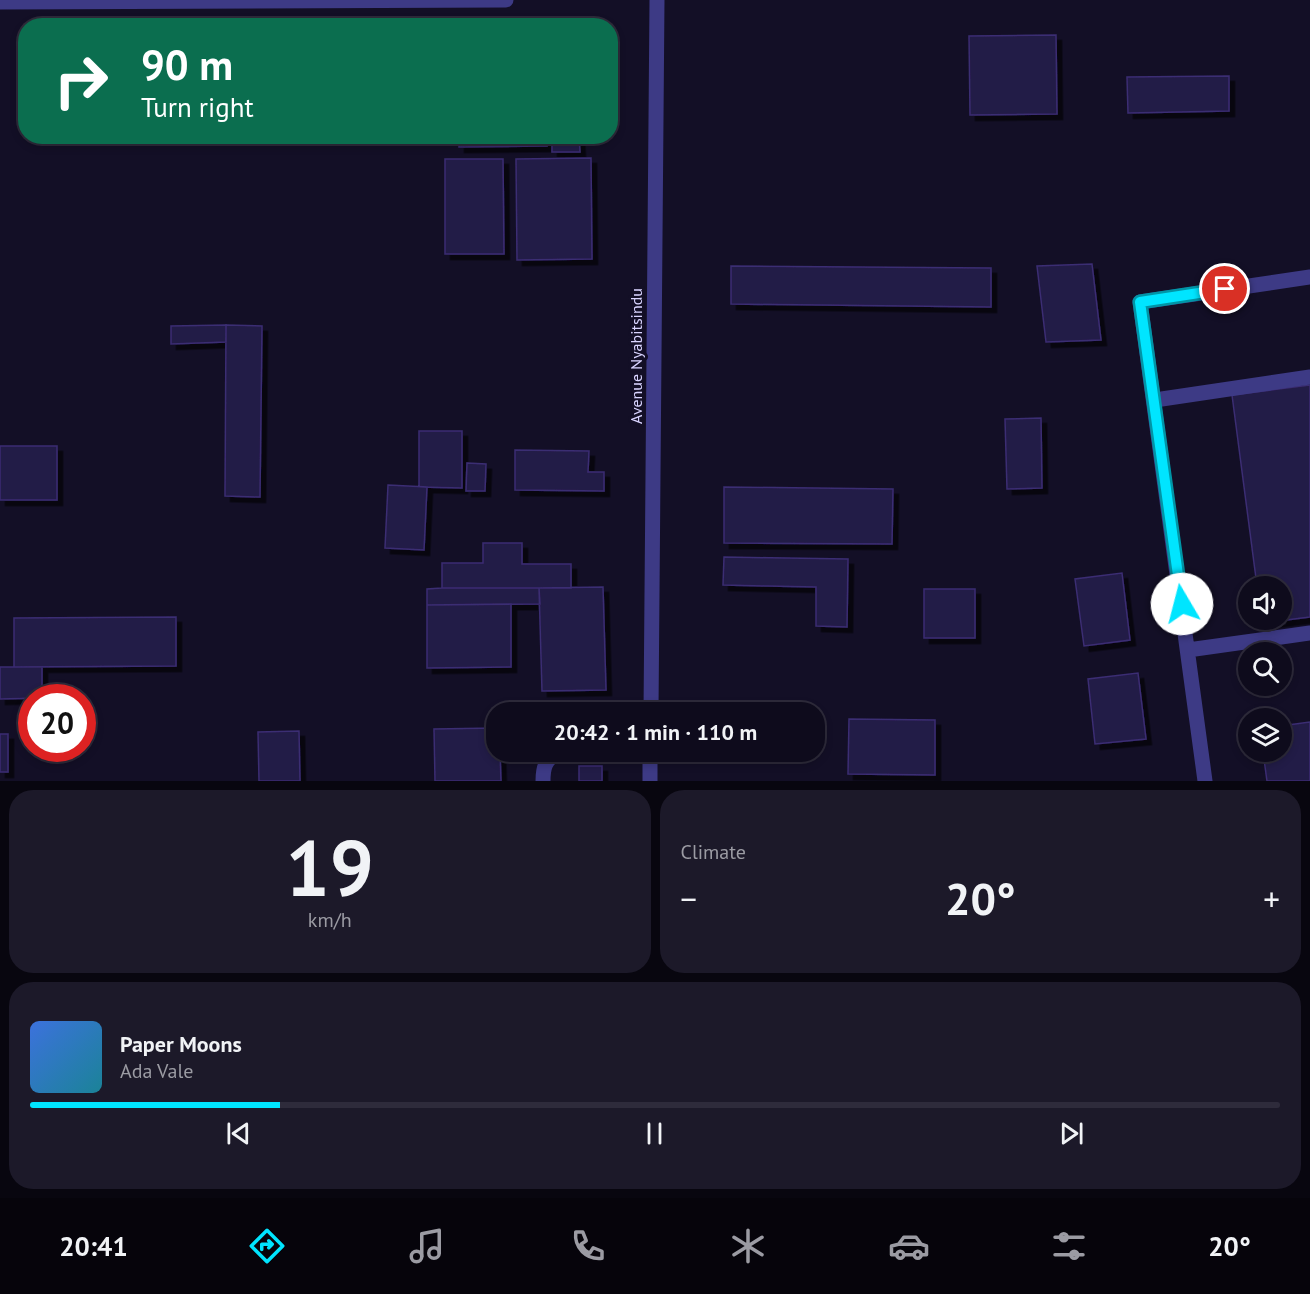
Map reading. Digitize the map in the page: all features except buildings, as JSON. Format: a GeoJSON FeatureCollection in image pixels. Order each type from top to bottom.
{"type":"FeatureCollection","features":[{"type":"Feature","properties":{"kind":"street"},"geometry":{"type":"LineString","coordinates":[[0,2],[506,0]]}},
{"type":"Feature","properties":{"kind":"street","name":"Avenue Nyabitsindu"},"geometry":{"type":"LineString","coordinates":[[651,702],[657,0]]}},
{"type":"Feature","properties":{"kind":"street"},"geometry":{"type":"LineString","coordinates":[[1205,781],[1140,302],[1310,277]]}},
{"type":"Feature","properties":{"kind":"street"},"geometry":{"type":"LineString","coordinates":[[1155,400],[1310,377]]}},
{"type":"Feature","properties":{"kind":"street"},"geometry":{"type":"LineString","coordinates":[[1188,650],[1310,633]]}},
{"type":"Feature","properties":{"kind":"street"},"geometry":{"type":"LineString","coordinates":[[543,781],[543,772],[547,762]]}},
{"type":"Feature","properties":{"kind":"street"},"geometry":{"type":"LineString","coordinates":[[650,762],[650,781]]}},
{"type":"Feature","properties":{"kind":"route"},"geometry":{"type":"LineString","coordinates":[[1182,604],[1140,302],[1225,289]]}}]}
